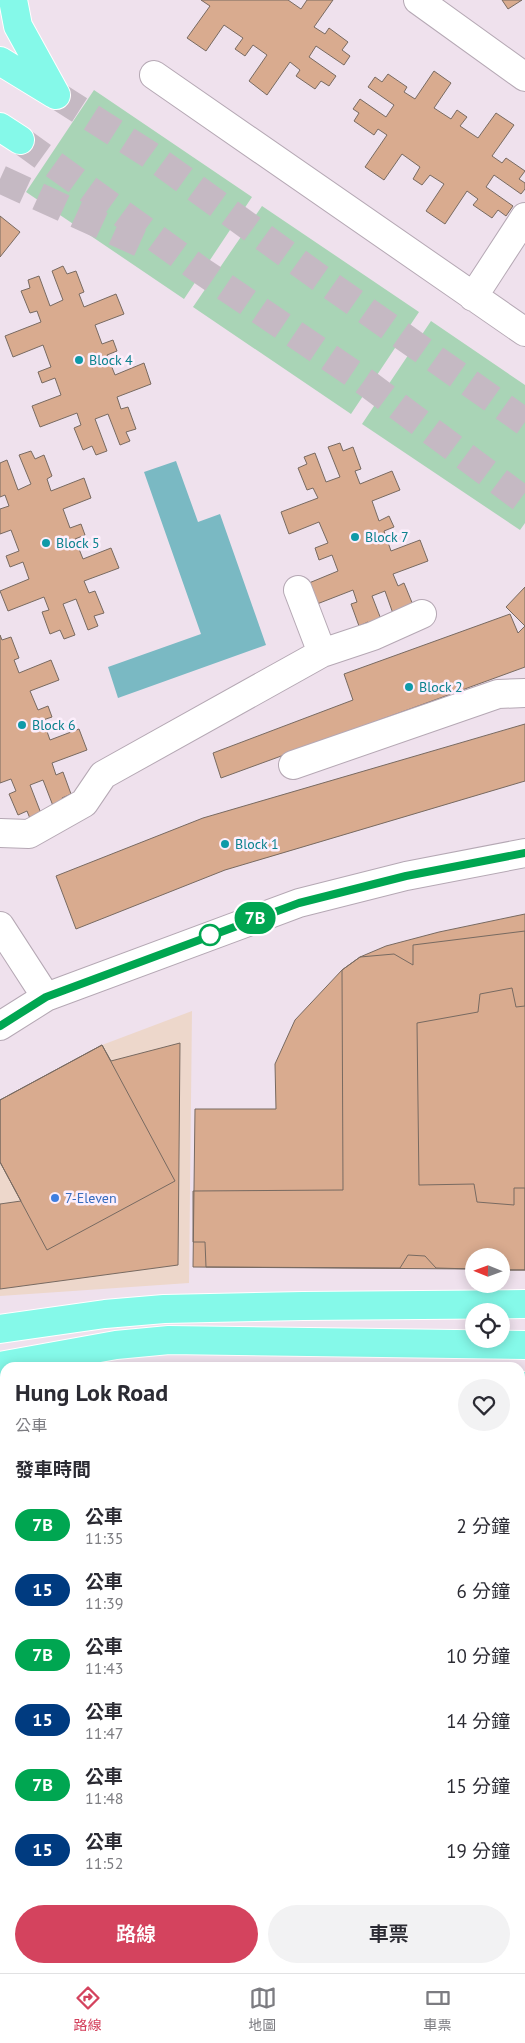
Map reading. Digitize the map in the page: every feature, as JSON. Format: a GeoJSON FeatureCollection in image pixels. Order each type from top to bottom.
{"type":"FeatureCollection","features":[{"type":"Feature","properties":{"kind":"main road"},"geometry":{"type":"LineString","coordinates":[[0,61],[56,95],[18,26],[13,0]]}},
{"type":"Feature","properties":{"kind":"main road"},"geometry":{"type":"LineString","coordinates":[[0,1329],[105,1314],[164,1309],[525,1304]]}},
{"type":"Feature","properties":{"kind":"main road"},"geometry":{"type":"LineString","coordinates":[[22,1362],[116,1345],[169,1340],[525,1345]]}},
{"type":"Feature","properties":{"kind":"street"},"geometry":{"type":"LineString","coordinates":[[418,0],[525,77]]}},
{"type":"Feature","properties":{"kind":"street"},"geometry":{"type":"LineString","coordinates":[[154,74],[525,332]]}},
{"type":"Feature","properties":{"kind":"street"},"geometry":{"type":"LineString","coordinates":[[473,296],[525,217]]}},
{"type":"Feature","properties":{"kind":"street"},"geometry":{"type":"LineString","coordinates":[[298,590],[322,653]]}},
{"type":"Feature","properties":{"kind":"street"},"geometry":{"type":"LineString","coordinates":[[0,833],[29,834],[84,803],[103,775],[322,653],[373,636],[422,614]]}},
{"type":"Feature","properties":{"kind":"street"},"geometry":{"type":"LineString","coordinates":[[292,764],[498,694],[525,693]]}},
{"type":"Feature","properties":{"kind":"street"},"geometry":{"type":"LineString","coordinates":[[0,1026],[46,997],[299,903],[406,876],[525,853]]}},
{"type":"Feature","properties":{"kind":"street"},"geometry":{"type":"LineString","coordinates":[[0,926],[46,997]]}},
{"type":"Feature","properties":{"kind":"shaded area"},"geometry":{"type":"Polygon","coordinates":[[[192,1011],[189,1283],[0,1296],[0,1100],[102,1045],[192,1011]]]}},
{"type":"Feature","properties":{"kind":"green space"},"geometry":{"type":"Polygon","coordinates":[[[94,90],[252,197],[184,299],[26,192],[94,90]]]}},
{"type":"Feature","properties":{"kind":"green space"},"geometry":{"type":"Polygon","coordinates":[[[262,206],[419,312],[351,414],[193,307],[262,206]]]}},
{"type":"Feature","properties":{"kind":"green space"},"geometry":{"type":"Polygon","coordinates":[[[431,321],[525,385],[525,523],[520,530],[362,424],[431,321]]]}},
{"type":"Feature","properties":{"kind":"water"},"geometry":{"type":"Polygon","coordinates":[[[176,461],[198,522],[220,514],[266,645],[118,698],[108,667],[201,634],[144,472],[176,461]]]}},
{"type":"Feature","properties":{"kind":"building"},"geometry":{"type":"Polygon","coordinates":[[[201,0],[288,0],[301,9],[307,0],[333,0],[314,27],[325,34],[329,28],[348,42],[342,50],[350,56],[344,65],[316,46],[309,57],[336,76],[329,86],[321,81],[315,89],[296,76],[300,70],[290,62],[267,95],[249,81],[267,55],[253,45],[245,56],[235,49],[243,38],[224,25],[206,51],[187,38],[210,6],[201,0]]]}},
{"type":"Feature","properties":{"kind":"building"},"geometry":{"type":"Polygon","coordinates":[[[502,0],[522,0],[508,9],[502,0]]]}},
{"type":"Feature","properties":{"kind":"building"},"geometry":{"type":"Polygon","coordinates":[[[434,71],[451,83],[434,108],[451,119],[457,110],[467,117],[460,126],[478,138],[496,113],[514,125],[492,156],[502,163],[506,158],[525,171],[519,179],[525,183],[525,189],[521,194],[494,175],[486,187],[513,206],[506,216],[498,210],[492,218],[473,205],[478,199],[467,191],[445,224],[426,211],[444,184],[430,175],[422,185],[413,179],[420,167],[402,154],[384,180],[365,167],[387,135],[378,129],[374,135],[354,121],[359,113],[353,109],[360,99],[386,117],[394,105],[368,87],[375,77],[382,82],[388,74],[407,87],[404,92],[415,99],[434,71]]]}},
{"type":"Feature","properties":{"kind":"building"},"geometry":{"type":"Polygon","coordinates":[[[0,216],[20,232],[0,257],[0,216]]]}},
{"type":"Feature","properties":{"kind":"building","name":"Block 4"},"geometry":{"type":"Polygon","coordinates":[[[63,266],[67,274],[76,271],[84,292],[79,294],[84,307],[116,294],[124,314],[95,325],[102,344],[113,340],[117,351],[107,355],[115,375],[144,363],[151,384],[117,397],[121,409],[128,407],[136,429],[126,432],[130,441],[120,445],[108,414],[95,419],[107,451],[96,455],[92,446],[83,450],[74,428],[81,425],[77,413],[40,427],[32,406],[61,395],[55,378],[42,383],[38,372],[51,367],[43,345],[13,357],[5,336],[41,322],[37,311],[30,313],[21,291],[30,288],[28,280],[39,276],[50,306],[63,300],[52,271],[63,266]]]}},
{"type":"Feature","properties":{"kind":"building","name":"Block 7"},"geometry":{"type":"Polygon","coordinates":[[[340,443],[343,451],[353,447],[361,469],[355,471],[360,484],[392,471],[400,490],[372,501],[379,521],[389,516],[394,527],[384,531],[391,551],[420,540],[428,561],[393,574],[398,586],[404,583],[413,605],[396,622],[385,591],[372,596],[384,627],[372,631],[368,622],[359,626],[351,604],[357,602],[353,590],[317,604],[309,583],[338,571],[332,555],[319,560],[315,548],[328,543],[319,522],[289,534],[281,512],[318,498],[313,488],[307,490],[298,468],[307,464],[304,457],[315,453],[326,482],[340,477],[328,447],[340,443]]]}},
{"type":"Feature","properties":{"kind":"building","name":"Block 5"},"geometry":{"type":"Polygon","coordinates":[[[31,451],[35,459],[44,455],[52,476],[47,479],[51,491],[84,478],[91,498],[63,509],[70,528],[81,524],[85,535],[75,539],[83,559],[111,548],[119,568],[84,581],[89,593],[95,591],[104,613],[94,616],[98,626],[88,630],[76,599],[63,604],[75,635],[64,639],[60,630],[50,634],[42,612],[49,610],[44,597],[8,611],[0,591],[29,579],[23,562],[10,567],[6,556],[19,551],[11,530],[0,534],[0,509],[9,506],[5,495],[0,497],[0,463],[7,460],[18,490],[31,484],[19,455],[31,451]]]}},
{"type":"Feature","properties":{"kind":"building"},"geometry":{"type":"Polygon","coordinates":[[[525,587],[525,626],[506,607],[525,587]]]}},
{"type":"Feature","properties":{"kind":"building","name":"Block 2"},"geometry":{"type":"Polygon","coordinates":[[[510,614],[518,633],[525,626],[525,667],[221,778],[213,753],[353,700],[344,674],[510,614]]]}},
{"type":"Feature","properties":{"kind":"building","name":"Block 6"},"geometry":{"type":"Polygon","coordinates":[[[0,635],[2,640],[11,637],[19,658],[14,660],[19,673],[51,660],[59,680],[30,691],[38,710],[48,706],[52,717],[43,720],[50,740],[79,729],[87,750],[52,763],[56,775],[63,772],[71,794],[62,798],[65,807],[55,811],[43,780],[30,785],[42,816],[31,821],[27,811],[18,815],[9,794],[16,791],[11,779],[0,783],[0,635]]]}},
{"type":"Feature","properties":{"kind":"building","name":"Block 1"},"geometry":{"type":"Polygon","coordinates":[[[525,724],[525,781],[225,870],[76,929],[56,876],[203,818],[525,724]]]}},
{"type":"Feature","properties":{"kind":"building"},"geometry":{"type":"Polygon","coordinates":[[[525,914],[525,1270],[510,1270],[510,1248],[465,1248],[465,1269],[193,1267],[195,1109],[276,1109],[275,1064],[295,1020],[342,970],[360,957],[386,946],[439,932],[525,914]]]}},
{"type":"Feature","properties":{"kind":"building"},"geometry":{"type":"Polygon","coordinates":[[[525,931],[525,1006],[516,1007],[512,988],[480,994],[478,1012],[417,1023],[419,1185],[474,1184],[477,1202],[514,1205],[514,1188],[525,1188],[525,1270],[510,1270],[510,1248],[465,1248],[465,1269],[436,1268],[425,1256],[408,1255],[400,1268],[206,1267],[205,1242],[193,1242],[193,1191],[343,1190],[342,970],[360,957],[394,954],[413,965],[413,945],[525,931]]]}},
{"type":"Feature","properties":{"kind":"building"},"geometry":{"type":"Polygon","coordinates":[[[180,1043],[178,1265],[0,1289],[0,1204],[21,1201],[0,1162],[0,1100],[102,1045],[111,1061],[180,1043]]]}},
{"type":"Feature","properties":{"kind":"building"},"geometry":{"type":"Polygon","coordinates":[[[102,1045],[175,1181],[47,1250],[0,1162],[0,1100],[102,1045]]]}},
{"type":"Feature","properties":{"kind":"tunnel"},"geometry":{"type":"LineString","coordinates":[[56,95],[150,155],[317,276],[525,422]]}},
{"type":"Feature","properties":{"kind":"tunnel"},"geometry":{"type":"LineString","coordinates":[[20,140],[200,270],[364,381],[525,501]]}},
{"type":"Feature","properties":{"kind":"tunnel"},"geometry":{"type":"LineString","coordinates":[[0,179],[142,244]]}},
{"type":"Feature","properties":{"kind":"bus line","name":"7B"},"geometry":{"type":"LineString","coordinates":[[0,1026],[46,997],[299,903],[406,876],[525,853]]}},
{"type":"Feature","properties":{"kind":"place","name":"Block 4"},"geometry":{"type":"Point","coordinates":[79,360]}},
{"type":"Feature","properties":{"kind":"place","name":"Block 7"},"geometry":{"type":"Point","coordinates":[355,537]}},
{"type":"Feature","properties":{"kind":"place","name":"Block 5"},"geometry":{"type":"Point","coordinates":[46,543]}},
{"type":"Feature","properties":{"kind":"place","name":"Block 2"},"geometry":{"type":"Point","coordinates":[409,687]}},
{"type":"Feature","properties":{"kind":"place","name":"Block 6"},"geometry":{"type":"Point","coordinates":[22,725]}},
{"type":"Feature","properties":{"kind":"place","name":"Block 1"},"geometry":{"type":"Point","coordinates":[225,844]}},
{"type":"Feature","properties":{"kind":"place","name":"7-Eleven"},"geometry":{"type":"Point","coordinates":[55,1198]}}]}
